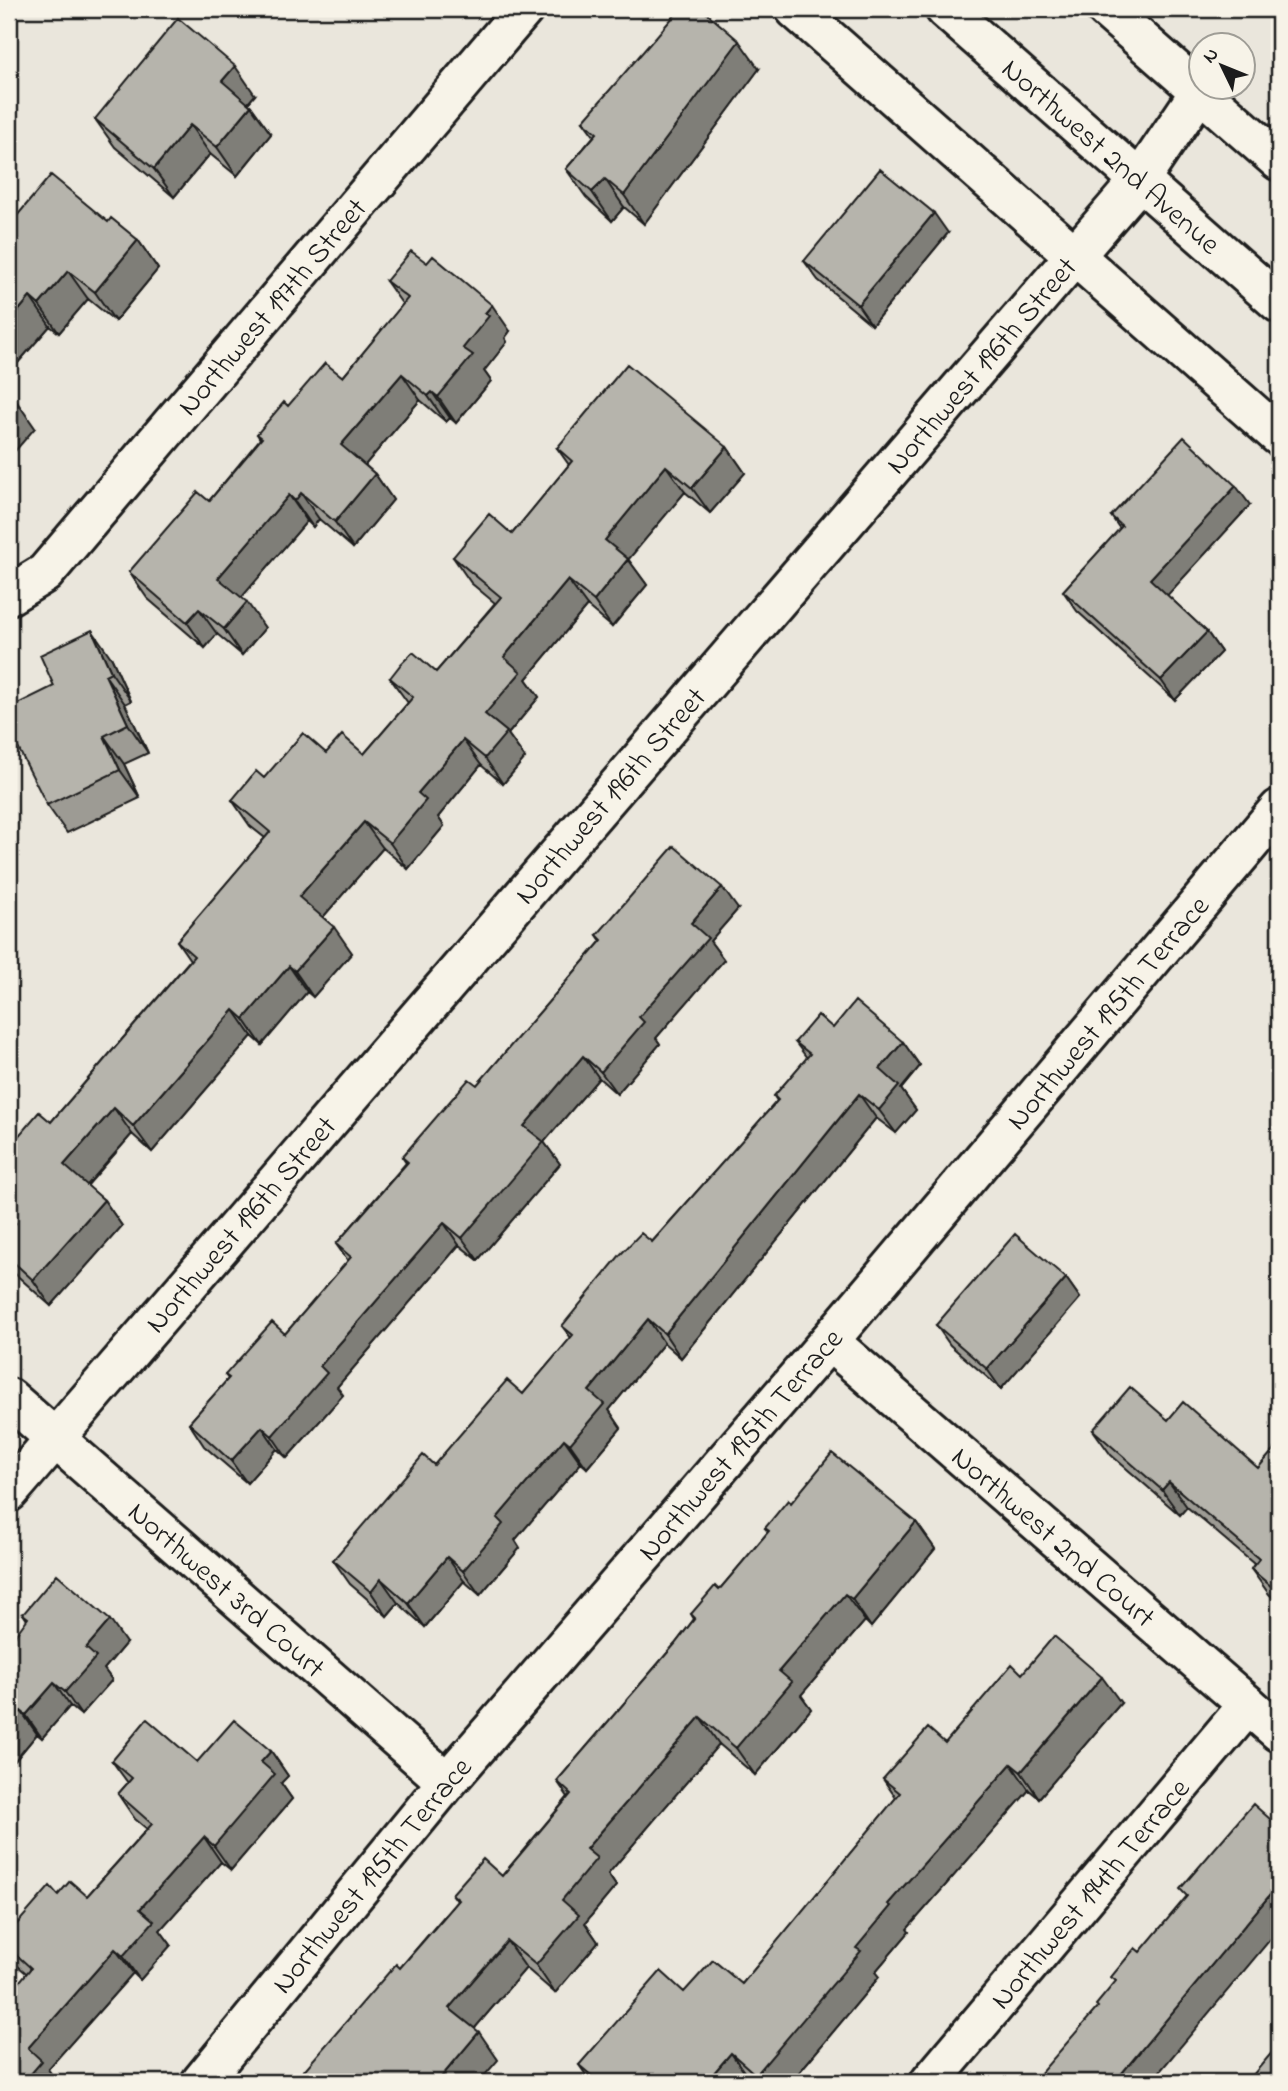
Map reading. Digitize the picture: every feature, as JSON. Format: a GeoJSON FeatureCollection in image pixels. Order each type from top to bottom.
{"type":"FeatureCollection","features":[{"type":"Feature","properties":{"kind":"street","name":"Northwest 197th Street"},"geometry":{"type":"LineString","coordinates":[[9,595],[45,573],[524,9]]}},
{"type":"Feature","properties":{"kind":"street"},"geometry":{"type":"LineString","coordinates":[[795,9],[1279,436]]}},
{"type":"Feature","properties":{"kind":"street","name":"Northwest 2nd Avenue"},"geometry":{"type":"LineString","coordinates":[[945,9],[1279,303]]}},
{"type":"Feature","properties":{"kind":"street"},"geometry":{"type":"LineString","coordinates":[[1106,9],[1186,79]]}},
{"type":"Feature","properties":{"kind":"street","name":"Northwest 196th Street"},"geometry":{"type":"LineString","coordinates":[[9,1492],[1139,180],[1192,102]]}},
{"type":"Feature","properties":{"kind":"street"},"geometry":{"type":"LineString","coordinates":[[1212,102],[1279,161]]}},
{"type":"Feature","properties":{"kind":"street","name":"Northwest 195th Terrace"},"geometry":{"type":"LineString","coordinates":[[201,2082],[446,1782],[829,1341],[1279,809]]}},
{"type":"Feature","properties":{"kind":"street","name":"Northwest 2nd Court"},"geometry":{"type":"LineString","coordinates":[[829,1341],[1279,1732]]}},
{"type":"Feature","properties":{"kind":"street","name":"Northwest 3rd Court"},"geometry":{"type":"LineString","coordinates":[[9,1398],[446,1782]]}},
{"type":"Feature","properties":{"kind":"street","name":"Northwest 194th Terrace"},"geometry":{"type":"LineString","coordinates":[[930,2082],[1248,1705]]}},
{"type":"Feature","properties":{"kind":"building"},"geometry":{"type":"Polygon","coordinates":[[[680,9],[702,9],[739,41],[624,195],[605,179],[592,192],[566,169],[597,133],[583,121],[680,9]]]}},
{"type":"Feature","properties":{"kind":"building"},"geometry":{"type":"Polygon","coordinates":[[[178,18],[235,66],[222,81],[251,106],[217,147],[190,125],[154,169],[95,119],[178,18]]]}},
{"type":"Feature","properties":{"kind":"building"},"geometry":{"type":"Polygon","coordinates":[[[880,169],[934,213],[858,305],[804,261],[880,169]]]}},
{"type":"Feature","properties":{"kind":"building"},"geometry":{"type":"Polygon","coordinates":[[[51,175],[108,222],[111,218],[138,240],[95,292],[68,271],[39,305],[30,297],[9,322],[9,211],[16,217],[51,175]]]}},
{"type":"Feature","properties":{"kind":"building"},"geometry":{"type":"Polygon","coordinates":[[[411,251],[427,263],[433,256],[492,305],[485,313],[489,316],[463,348],[473,355],[438,397],[432,392],[428,396],[402,374],[341,445],[375,474],[335,522],[301,493],[295,501],[289,495],[218,578],[247,602],[224,629],[199,609],[187,622],[129,572],[198,492],[209,501],[262,438],[257,434],[284,402],[288,406],[325,363],[343,377],[408,298],[386,281],[411,251]]]}},
{"type":"Feature","properties":{"kind":"building"},"geometry":{"type":"Polygon","coordinates":[[[627,364],[727,447],[692,488],[666,466],[605,540],[628,559],[594,601],[568,580],[504,657],[521,672],[485,714],[507,732],[485,758],[463,740],[418,793],[426,800],[390,843],[364,822],[299,897],[334,927],[295,971],[289,966],[244,1019],[234,1010],[133,1126],[114,1108],[64,1165],[104,1200],[33,1280],[9,1258],[9,1231],[16,1223],[9,1217],[9,1147],[39,1112],[51,1122],[194,956],[177,941],[270,832],[232,800],[256,771],[264,778],[303,733],[326,753],[342,735],[364,754],[413,697],[390,678],[401,664],[413,652],[436,672],[501,597],[453,557],[489,514],[512,534],[572,461],[557,448],[627,364]]]}},
{"type":"Feature","properties":{"kind":"building"},"geometry":{"type":"Polygon","coordinates":[[[9,394],[15,399],[9,406],[9,394]]]}},
{"type":"Feature","properties":{"kind":"building"},"geometry":{"type":"Polygon","coordinates":[[[1184,437],[1236,486],[1150,579],[1207,632],[1161,680],[1063,591],[1122,526],[1111,516],[1184,437]]]}},
{"type":"Feature","properties":{"kind":"building"},"geometry":{"type":"Polygon","coordinates":[[[92,630],[111,672],[105,675],[128,724],[104,736],[120,770],[47,805],[9,730],[9,708],[54,686],[40,655],[92,630]]]}},
{"type":"Feature","properties":{"kind":"building"},"geometry":{"type":"Polygon","coordinates":[[[674,846],[722,887],[691,923],[708,938],[639,1017],[644,1022],[601,1072],[583,1056],[524,1126],[544,1142],[462,1238],[444,1223],[320,1366],[327,1373],[272,1436],[262,1427],[231,1461],[189,1423],[229,1378],[225,1375],[272,1322],[285,1334],[351,1257],[336,1244],[408,1162],[402,1157],[469,1079],[477,1085],[602,940],[597,935],[674,846]]]}},
{"type":"Feature","properties":{"kind":"building"},"geometry":{"type":"Polygon","coordinates":[[[855,1001],[903,1042],[880,1069],[899,1086],[879,1110],[859,1094],[665,1334],[648,1319],[589,1391],[604,1404],[570,1444],[564,1439],[497,1518],[503,1524],[463,1571],[447,1557],[408,1603],[381,1579],[371,1592],[333,1560],[423,1455],[434,1465],[507,1380],[523,1394],[573,1335],[562,1326],[620,1255],[641,1233],[652,1242],[778,1100],[774,1096],[810,1054],[795,1042],[818,1015],[833,1028],[855,1001]]]}},
{"type":"Feature","properties":{"kind":"building"},"geometry":{"type":"Polygon","coordinates":[[[1015,1234],[1066,1278],[987,1369],[936,1325],[1015,1234]]]}},
{"type":"Feature","properties":{"kind":"building"},"geometry":{"type":"Polygon","coordinates":[[[1130,1387],[1168,1420],[1183,1402],[1258,1468],[1279,1444],[1279,1593],[1251,1569],[1259,1559],[1169,1482],[1162,1490],[1093,1430],[1130,1387]]]}},
{"type":"Feature","properties":{"kind":"building"},"geometry":{"type":"Polygon","coordinates":[[[832,1453],[916,1522],[852,1599],[845,1594],[779,1671],[792,1682],[736,1748],[700,1717],[586,1849],[597,1858],[562,1900],[579,1915],[536,1965],[507,1941],[449,2008],[479,2032],[437,2082],[294,2082],[396,1964],[400,1968],[459,1900],[452,1894],[483,1859],[502,1876],[571,1794],[557,1781],[675,1644],[695,1618],[691,1614],[715,1586],[719,1590],[769,1531],[765,1528],[788,1500],[791,1503],[832,1453]]]}},
{"type":"Feature","properties":{"kind":"building"},"geometry":{"type":"Polygon","coordinates":[[[57,1574],[110,1620],[86,1648],[96,1657],[65,1692],[54,1683],[26,1715],[21,1711],[9,1726],[9,1644],[28,1618],[23,1614],[57,1574]]]}},
{"type":"Feature","properties":{"kind":"building"},"geometry":{"type":"Polygon","coordinates":[[[1054,1636],[1102,1677],[1021,1772],[1011,1764],[888,1904],[891,1906],[856,1948],[861,1951],[756,2075],[731,2053],[706,2082],[599,2082],[579,2065],[661,1971],[684,1992],[713,1960],[742,1984],[900,1793],[883,1779],[928,1728],[945,1743],[1012,1664],[1022,1674],[1054,1636]]]}},
{"type":"Feature","properties":{"kind":"building"},"geometry":{"type":"Polygon","coordinates":[[[147,1719],[197,1762],[234,1720],[271,1751],[261,1762],[275,1774],[214,1846],[204,1837],[140,1909],[154,1921],[123,1956],[115,1949],[28,2048],[42,2061],[24,2082],[9,2082],[9,1994],[31,1968],[9,1948],[9,1933],[50,1886],[58,1895],[70,1881],[87,1896],[152,1824],[118,1794],[132,1778],[112,1761],[147,1719]]]}},
{"type":"Feature","properties":{"kind":"building"},"geometry":{"type":"Polygon","coordinates":[[[1253,1804],[1279,1827],[1279,1884],[1117,2079],[1120,2082],[1033,2082],[1098,2007],[1096,2005],[1116,1981],[1111,1977],[1135,1948],[1140,1952],[1187,1896],[1180,1889],[1253,1804]]]}},
{"type":"Feature","properties":{"kind":"building"},"geometry":{"type":"Polygon","coordinates":[[[1279,2044],[1279,2082],[1247,2082],[1279,2044]]]}}]}
